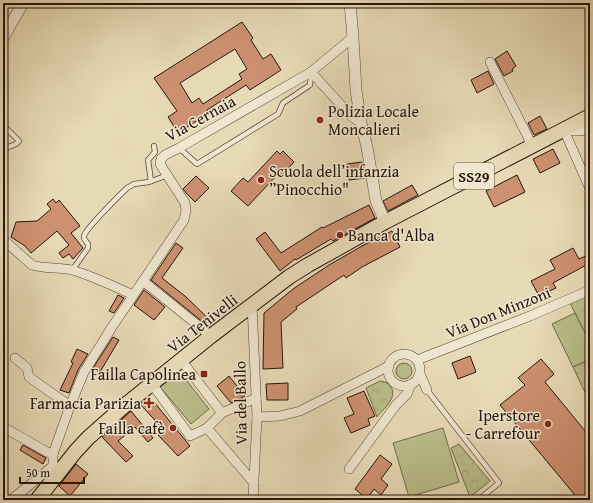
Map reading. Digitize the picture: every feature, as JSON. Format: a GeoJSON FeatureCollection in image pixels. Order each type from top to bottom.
{"type":"FeatureCollection","features":[{"type":"Feature","properties":{"kind":"main road","name":"SS29"},"geometry":{"type":"LineString","coordinates":[[383,223],[590,116]]}},
{"type":"Feature","properties":{"kind":"main road","name":"Via Tenivelli"},"geometry":{"type":"LineString","coordinates":[[37,500],[57,469],[88,438],[181,360],[252,305],[308,265],[383,223]]}},
{"type":"Feature","properties":{"kind":"street"},"geometry":{"type":"LineString","coordinates":[[3,38],[23,3]]}},
{"type":"Feature","properties":{"kind":"street"},"geometry":{"type":"LineString","coordinates":[[350,3],[356,90],[376,201],[383,223]]}},
{"type":"Feature","properties":{"kind":"street","name":"Via Cernaia"},"geometry":{"type":"LineString","coordinates":[[57,469],[53,454],[84,372],[184,220],[186,203],[160,164],[161,159],[165,155],[311,72],[353,37]]}},
{"type":"Feature","properties":{"kind":"street"},"geometry":{"type":"LineString","coordinates":[[490,62],[528,138],[531,147]]}},
{"type":"Feature","properties":{"kind":"street"},"geometry":{"type":"LineString","coordinates":[[311,72],[351,116],[361,123]]}},
{"type":"Feature","properties":{"kind":"street"},"geometry":{"type":"LineString","coordinates":[[590,132],[564,130],[590,189]]}},
{"type":"Feature","properties":{"kind":"street"},"geometry":{"type":"LineString","coordinates":[[3,241],[32,265],[37,267],[72,269],[133,296]]}},
{"type":"Feature","properties":{"kind":"street"},"geometry":{"type":"LineString","coordinates":[[143,281],[211,336]]}},
{"type":"Feature","properties":{"kind":"street","name":"Via Don Minzoni"},"geometry":{"type":"LineString","coordinates":[[417,360],[530,316],[590,290]]}},
{"type":"Feature","properties":{"kind":"street","name":"Via del Ballo"},"geometry":{"type":"LineString","coordinates":[[252,305],[257,418],[253,500]]}},
{"type":"Feature","properties":{"kind":"street"},"geometry":{"type":"LineString","coordinates":[[257,418],[280,416],[300,411],[389,366],[394,358],[404,354],[413,356],[417,360],[420,374],[427,390]]}},
{"type":"Feature","properties":{"kind":"street"},"geometry":{"type":"LineString","coordinates":[[15,358],[27,368],[29,377],[70,406]]}},
{"type":"Feature","properties":{"kind":"street"},"geometry":{"type":"LineString","coordinates":[[181,360],[222,413]]}},
{"type":"Feature","properties":{"kind":"street"},"geometry":{"type":"LineString","coordinates":[[389,366],[390,377]]}},
{"type":"Feature","properties":{"kind":"street"},"geometry":{"type":"LineString","coordinates":[[350,469],[420,374]]}},
{"type":"Feature","properties":{"kind":"street"},"geometry":{"type":"LineString","coordinates":[[372,375],[390,377],[398,384],[403,385],[412,383],[427,390]]}},
{"type":"Feature","properties":{"kind":"street"},"geometry":{"type":"LineString","coordinates":[[152,384],[190,436],[207,428],[222,413],[256,398]]}},
{"type":"Feature","properties":{"kind":"street"},"geometry":{"type":"LineString","coordinates":[[396,405],[399,392],[398,384]]}},
{"type":"Feature","properties":{"kind":"street"},"geometry":{"type":"LineString","coordinates":[[3,427],[53,454]]}},
{"type":"Feature","properties":{"kind":"street"},"geometry":{"type":"LineString","coordinates":[[207,428],[254,483]]}},
{"type":"Feature","properties":{"kind":"street"},"geometry":{"type":"LineString","coordinates":[[11,500],[57,469]]}},
{"type":"Feature","properties":{"kind":"lane"},"geometry":{"type":"LineString","coordinates":[[179,148],[197,164],[278,114],[283,103],[310,85],[311,72]]}},
{"type":"Feature","properties":{"kind":"lane"},"geometry":{"type":"LineString","coordinates":[[3,125],[19,141],[3,150]]}},
{"type":"Feature","properties":{"kind":"lane"},"geometry":{"type":"LineString","coordinates":[[150,182],[148,160],[155,152],[154,146]]}},
{"type":"Feature","properties":{"kind":"lane"},"geometry":{"type":"LineString","coordinates":[[72,269],[88,248],[84,235],[127,188],[134,184],[150,182],[168,176]]}},
{"type":"Feature","properties":{"kind":"lane"},"geometry":{"type":"LineString","coordinates":[[427,390],[499,483],[478,500]]}},
{"type":"Feature","properties":{"kind":"green space"},"geometry":{"type":"Polygon","coordinates":[[[590,294],[590,343],[570,303],[590,294]]]}},
{"type":"Feature","properties":{"kind":"green space"},"geometry":{"type":"Polygon","coordinates":[[[575,313],[590,343],[590,359],[573,367],[552,324],[575,313]]]}},
{"type":"Feature","properties":{"kind":"green space"},"geometry":{"type":"Polygon","coordinates":[[[590,359],[590,400],[589,401],[573,367],[590,359]]]}},
{"type":"Feature","properties":{"kind":"green space"},"geometry":{"type":"Polygon","coordinates":[[[401,363],[407,363],[412,368],[410,377],[407,379],[401,379],[396,374],[396,368],[401,363]]]}},
{"type":"Feature","properties":{"kind":"green space"},"geometry":{"type":"Polygon","coordinates":[[[180,372],[209,409],[191,424],[160,387],[180,372]]]}},
{"type":"Feature","properties":{"kind":"green space"},"geometry":{"type":"Polygon","coordinates":[[[380,381],[386,382],[391,387],[393,395],[389,403],[377,417],[366,388],[380,381]]]}},
{"type":"Feature","properties":{"kind":"green space"},"geometry":{"type":"Polygon","coordinates":[[[443,428],[459,482],[409,497],[393,443],[443,428]]]}},
{"type":"Feature","properties":{"kind":"green space"},"geometry":{"type":"Polygon","coordinates":[[[459,444],[490,481],[470,497],[451,448],[459,444]]]}},
{"type":"Feature","properties":{"kind":"building"},"geometry":{"type":"Polygon","coordinates":[[[242,22],[253,38],[251,40],[263,59],[271,54],[281,70],[250,90],[246,85],[207,110],[209,113],[178,133],[168,117],[177,111],[154,78],[242,22]],[[235,49],[180,83],[192,103],[199,98],[203,104],[242,79],[239,74],[247,69],[235,49]]]}},
{"type":"Feature","properties":{"kind":"building"},"geometry":{"type":"Polygon","coordinates":[[[507,51],[516,66],[512,69],[513,71],[504,76],[495,59],[507,51]]]}},
{"type":"Feature","properties":{"kind":"building"},"geometry":{"type":"Polygon","coordinates":[[[488,71],[494,84],[477,93],[471,80],[488,71]]]}},
{"type":"Feature","properties":{"kind":"building"},"geometry":{"type":"Polygon","coordinates":[[[540,116],[547,129],[534,135],[528,123],[540,116]]]}},
{"type":"Feature","properties":{"kind":"building"},"geometry":{"type":"Polygon","coordinates":[[[553,149],[560,163],[540,173],[533,159],[553,149]]]}},
{"type":"Feature","properties":{"kind":"building","name":"Scuola dell’infanzia ”Pinocchio\""},"geometry":{"type":"Polygon","coordinates":[[[277,151],[280,154],[283,151],[294,162],[281,176],[278,174],[248,206],[231,191],[243,178],[248,182],[277,151]]]}},
{"type":"Feature","properties":{"kind":"building"},"geometry":{"type":"Polygon","coordinates":[[[362,162],[365,178],[349,180],[347,164],[362,162]]]}},
{"type":"Feature","properties":{"kind":"building"},"geometry":{"type":"Polygon","coordinates":[[[517,175],[525,192],[494,207],[486,191],[517,175]]]}},
{"type":"Feature","properties":{"kind":"building"},"geometry":{"type":"Polygon","coordinates":[[[196,176],[209,188],[195,202],[183,189],[196,176]]]}},
{"type":"Feature","properties":{"kind":"building"},"geometry":{"type":"Polygon","coordinates":[[[412,185],[418,195],[388,211],[383,201],[412,185]]]}},
{"type":"Feature","properties":{"kind":"building"},"geometry":{"type":"Polygon","coordinates":[[[53,199],[56,203],[59,200],[80,226],[71,233],[83,248],[73,259],[69,254],[63,258],[59,253],[69,245],[57,231],[31,253],[25,246],[11,237],[16,222],[37,221],[51,209],[47,204],[53,199]]]}},
{"type":"Feature","properties":{"kind":"building"},"geometry":{"type":"Polygon","coordinates":[[[369,205],[375,218],[333,241],[331,239],[296,260],[295,259],[280,271],[256,239],[265,232],[281,253],[322,227],[323,228],[369,205]]]}},
{"type":"Feature","properties":{"kind":"building"},"geometry":{"type":"Polygon","coordinates":[[[392,231],[400,247],[362,267],[346,278],[344,275],[296,307],[297,309],[281,322],[283,368],[263,369],[264,313],[293,289],[329,265],[392,231]]]}},
{"type":"Feature","properties":{"kind":"building"},"geometry":{"type":"Polygon","coordinates":[[[176,243],[183,248],[162,278],[185,296],[213,323],[209,327],[151,280],[176,243]]]}},
{"type":"Feature","properties":{"kind":"building"},"geometry":{"type":"Polygon","coordinates":[[[573,248],[579,259],[590,254],[590,263],[553,283],[556,288],[539,296],[531,281],[555,269],[550,260],[573,248]]]}},
{"type":"Feature","properties":{"kind":"building"},"geometry":{"type":"Polygon","coordinates":[[[144,290],[165,307],[154,320],[134,305],[144,290]]]}},
{"type":"Feature","properties":{"kind":"building"},"geometry":{"type":"Polygon","coordinates":[[[118,295],[124,298],[114,313],[109,311],[118,295]]]}},
{"type":"Feature","properties":{"kind":"building"},"geometry":{"type":"Polygon","coordinates":[[[113,337],[119,340],[100,372],[93,368],[113,337]]]}},
{"type":"Feature","properties":{"kind":"building"},"geometry":{"type":"Polygon","coordinates":[[[77,349],[88,354],[78,370],[69,393],[60,390],[73,363],[71,362],[77,349]]]}},
{"type":"Feature","properties":{"kind":"building"},"geometry":{"type":"Polygon","coordinates":[[[470,356],[476,372],[458,379],[452,363],[470,356]]]}},
{"type":"Feature","properties":{"kind":"building","name":"Iperstore - Carrefour"},"geometry":{"type":"Polygon","coordinates":[[[541,359],[554,374],[545,382],[590,437],[590,500],[579,500],[500,405],[525,385],[518,378],[541,359]]]}},
{"type":"Feature","properties":{"kind":"building"},"geometry":{"type":"Polygon","coordinates":[[[229,376],[245,396],[231,403],[217,386],[229,376]]]}},
{"type":"Feature","properties":{"kind":"building"},"geometry":{"type":"Polygon","coordinates":[[[288,383],[288,400],[267,400],[266,384],[288,383]]]}},
{"type":"Feature","properties":{"kind":"building"},"geometry":{"type":"Polygon","coordinates":[[[364,391],[375,416],[368,419],[370,425],[351,433],[344,418],[354,414],[347,398],[364,391]]]}},
{"type":"Feature","properties":{"kind":"building"},"geometry":{"type":"Polygon","coordinates":[[[145,400],[154,402],[190,446],[178,456],[158,435],[163,429],[140,404],[145,400]]]}},
{"type":"Feature","properties":{"kind":"building"},"geometry":{"type":"Polygon","coordinates":[[[131,411],[153,438],[148,442],[135,427],[118,441],[133,456],[126,462],[102,437],[131,411]]]}},
{"type":"Feature","properties":{"kind":"building"},"geometry":{"type":"Polygon","coordinates":[[[23,445],[46,458],[43,464],[20,450],[23,445]]]}},
{"type":"Feature","properties":{"kind":"building"},"geometry":{"type":"Polygon","coordinates":[[[380,455],[392,464],[381,479],[388,485],[381,495],[374,489],[367,499],[355,489],[380,455]]]}},
{"type":"Feature","properties":{"kind":"building"},"geometry":{"type":"Polygon","coordinates":[[[76,464],[88,474],[70,496],[59,486],[76,464]]]}},
{"type":"Feature","properties":{"kind":"place","name":"Polizia Locale Moncalieri"},"geometry":{"type":"Point","coordinates":[320,120]}},
{"type":"Feature","properties":{"kind":"place","name":"Scuola dell’infanzia ”Pinocchio\""},"geometry":{"type":"Point","coordinates":[261,180]}},
{"type":"Feature","properties":{"kind":"place","name":"Banca d'Alba"},"geometry":{"type":"Point","coordinates":[340,235]}},
{"type":"Feature","properties":{"kind":"place","name":"Failla Capolinea"},"geometry":{"type":"Point","coordinates":[204,374]}},
{"type":"Feature","properties":{"kind":"place","name":"Farmacia Parizia"},"geometry":{"type":"Point","coordinates":[149,403]}},
{"type":"Feature","properties":{"kind":"place","name":"Iperstore - Carrefour"},"geometry":{"type":"Point","coordinates":[548,424]}},
{"type":"Feature","properties":{"kind":"place","name":"Failla cafè"},"geometry":{"type":"Point","coordinates":[173,428]}}]}
